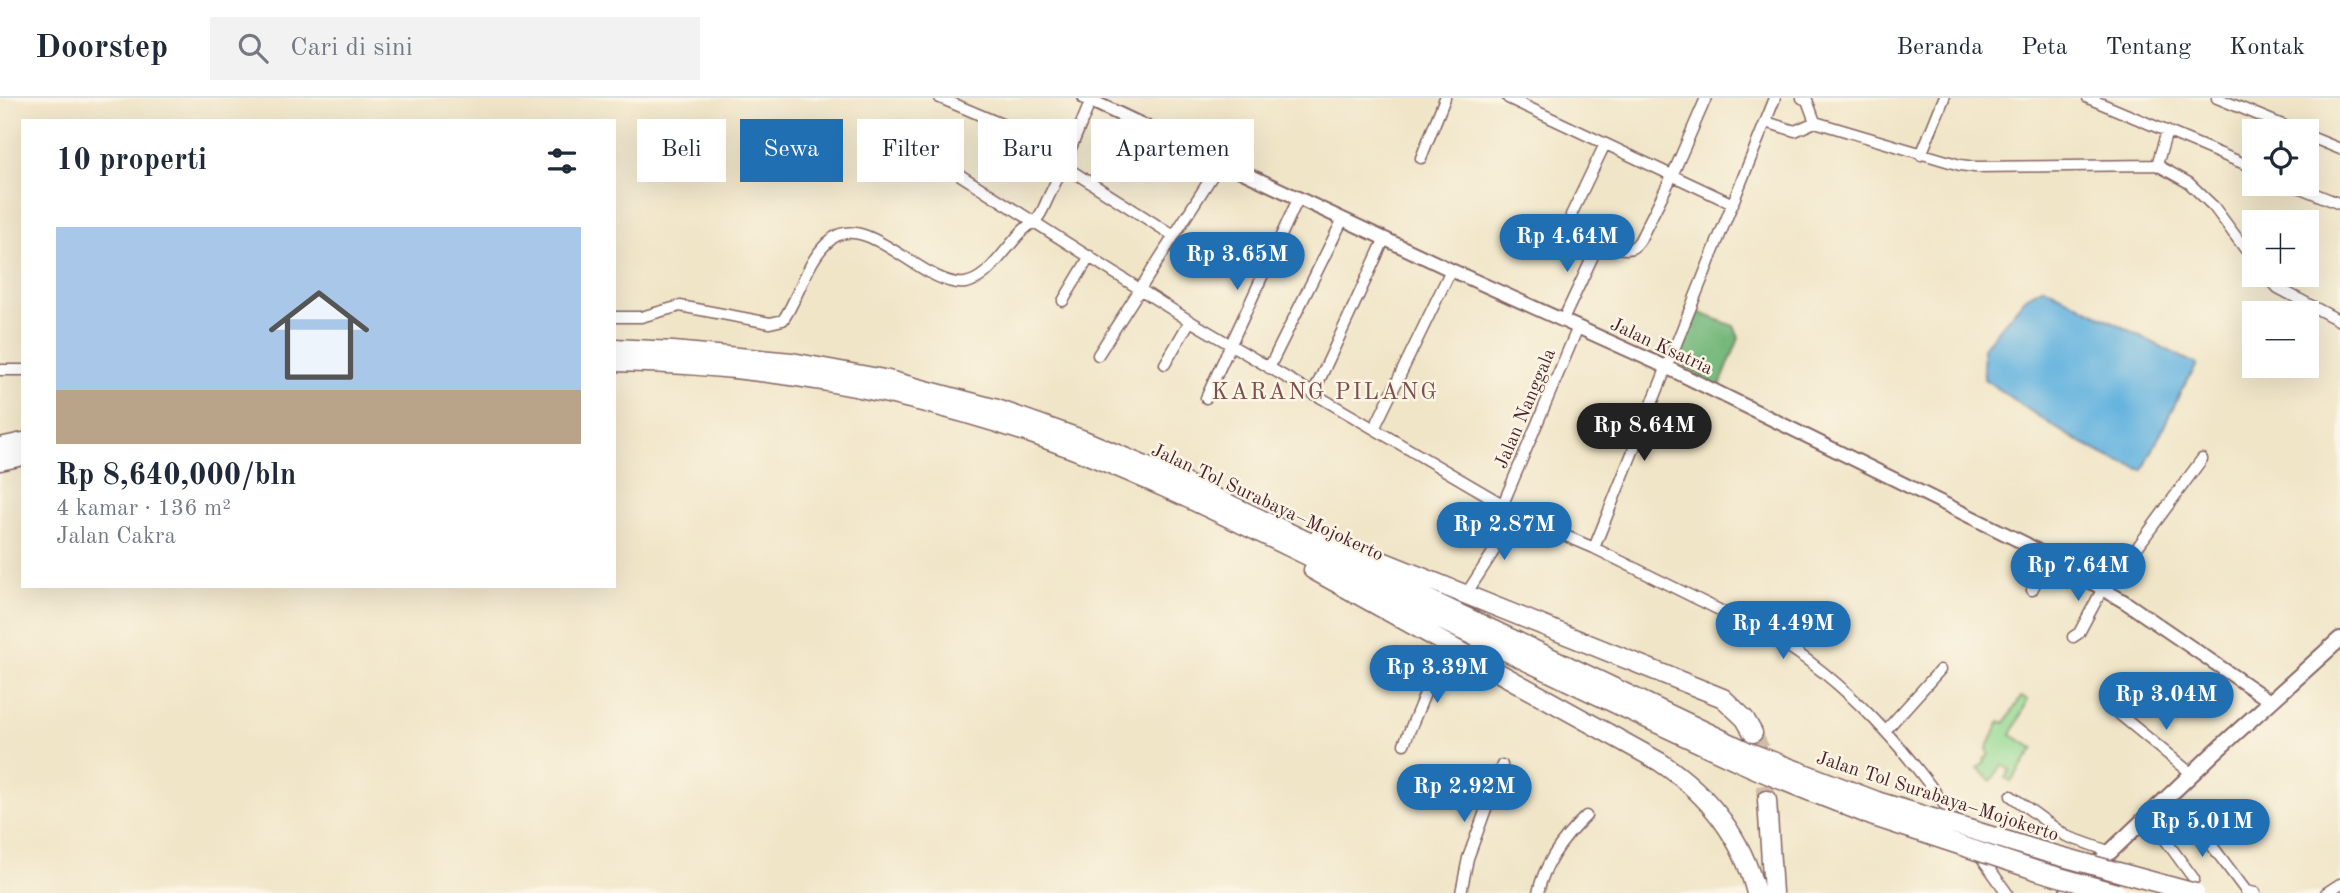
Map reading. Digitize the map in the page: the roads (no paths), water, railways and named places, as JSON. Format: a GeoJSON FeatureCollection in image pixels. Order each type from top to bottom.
{"type":"FeatureCollection","features":[{"type":"Feature","properties":{"kind":"highway","name":"Jalan Tol Surabaya–Mojokerto"},"geometry":{"type":"LineString","coordinates":[[616,348],[792,362],[933,391],[997,409],[1084,440],[1217,499],[1749,752],[1875,809],[2195,886]]}},
{"type":"Feature","properties":{"kind":"highway","name":"Jalan Tol Surabaya–Mojokerto"},"geometry":{"type":"LineString","coordinates":[[616,362],[677,364],[791,376],[883,393],[954,410],[1041,438],[1090,457],[1238,524],[1745,764],[1875,809],[2038,871],[2116,893]]}},
{"type":"Feature","properties":{"kind":"highway"},"geometry":{"type":"LineString","coordinates":[[0,447],[21,442]]}},
{"type":"Feature","properties":{"kind":"highway"},"geometry":{"type":"LineString","coordinates":[[0,461],[21,456]]}},
{"type":"Feature","properties":{"kind":"highway"},"geometry":{"type":"LineString","coordinates":[[1217,499],[1458,590],[1723,698],[1745,719],[1753,733]]}},
{"type":"Feature","properties":{"kind":"highway"},"geometry":{"type":"LineString","coordinates":[[1238,524],[1330,581],[1681,776],[1711,803],[1738,842],[1752,875],[1756,893]]}},
{"type":"Feature","properties":{"kind":"highway"},"geometry":{"type":"LineString","coordinates":[[1767,800],[1773,893]]}},
{"type":"Feature","properties":{"kind":"main road"},"geometry":{"type":"LineString","coordinates":[[2067,893],[2164,799],[2340,639]]}},
{"type":"Feature","properties":{"kind":"street"},"geometry":{"type":"LineString","coordinates":[[940,98],[990,119]]}},
{"type":"Feature","properties":{"kind":"street"},"geometry":{"type":"LineString","coordinates":[[1422,158],[1445,98]]}},
{"type":"Feature","properties":{"kind":"street"},"geometry":{"type":"LineString","coordinates":[[1508,98],[1733,204]]}},
{"type":"Feature","properties":{"kind":"street"},"geometry":{"type":"LineString","coordinates":[[1605,144],[1571,215],[1574,223],[1600,241],[1629,249],[1635,247],[1672,176],[1706,98]]}},
{"type":"Feature","properties":{"kind":"street"},"geometry":{"type":"LineString","coordinates":[[1594,548],[1775,98]]}},
{"type":"Feature","properties":{"kind":"street"},"geometry":{"type":"LineString","coordinates":[[1802,98],[1807,100],[1815,122]]}},
{"type":"Feature","properties":{"kind":"street"},"geometry":{"type":"LineString","coordinates":[[1921,155],[1944,98]]}},
{"type":"Feature","properties":{"kind":"street"},"geometry":{"type":"LineString","coordinates":[[2088,98],[2242,163]]}},
{"type":"Feature","properties":{"kind":"street"},"geometry":{"type":"LineString","coordinates":[[2217,98],[2268,119]]}},
{"type":"Feature","properties":{"kind":"street","name":"Jalan Ksatria"},"geometry":{"type":"LineString","coordinates":[[1077,133],[1089,99],[1131,119]]}},
{"type":"Feature","properties":{"kind":"street"},"geometry":{"type":"LineString","coordinates":[[1766,122],[1795,131],[1815,122],[1921,155],[1975,167],[2157,165],[2189,183],[2214,207],[2242,245]]}},
{"type":"Feature","properties":{"kind":"street"},"geometry":{"type":"LineString","coordinates":[[2157,165],[2167,131]]}},
{"type":"Feature","properties":{"kind":"street"},"geometry":{"type":"LineString","coordinates":[[2319,140],[2340,149]]}},
{"type":"Feature","properties":{"kind":"street"},"geometry":{"type":"LineString","coordinates":[[1077,174],[1174,236]]}},
{"type":"Feature","properties":{"kind":"street"},"geometry":{"type":"LineString","coordinates":[[964,177],[1190,321],[1533,522],[1594,548],[1791,648],[1845,691],[1886,730],[1937,793],[2007,893]]}},
{"type":"Feature","properties":{"kind":"street","name":"Jalan Ksatria"},"geometry":{"type":"LineString","coordinates":[[1254,178],[1666,368],[1978,520],[2104,589],[2270,701]]}},
{"type":"Feature","properties":{"kind":"street","name":"Jalan Ksatria"},"geometry":{"type":"LineString","coordinates":[[616,317],[641,317],[680,306],[770,323],[783,320],[816,257],[833,237],[845,233],[857,233],[870,238],[933,275],[951,282],[974,280],[1036,221],[1056,182]]}},
{"type":"Feature","properties":{"kind":"street"},"geometry":{"type":"LineString","coordinates":[[1098,355],[1208,182]]}},
{"type":"Feature","properties":{"kind":"street"},"geometry":{"type":"LineString","coordinates":[[2319,196],[2340,205]]}},
{"type":"Feature","properties":{"kind":"street"},"geometry":{"type":"LineString","coordinates":[[1206,398],[1298,199]]}},
{"type":"Feature","properties":{"kind":"street"},"geometry":{"type":"LineString","coordinates":[[1269,368],[1343,219]]}},
{"type":"Feature","properties":{"kind":"street"},"geometry":{"type":"LineString","coordinates":[[1313,394],[1385,238]]}},
{"type":"Feature","properties":{"kind":"street"},"geometry":{"type":"LineString","coordinates":[[1563,320],[1600,241]]}},
{"type":"Feature","properties":{"kind":"street"},"geometry":{"type":"LineString","coordinates":[[1063,301],[1090,257]]}},
{"type":"Feature","properties":{"kind":"street"},"geometry":{"type":"LineString","coordinates":[[1375,427],[1451,270]]}},
{"type":"Feature","properties":{"kind":"street"},"geometry":{"type":"LineString","coordinates":[[2277,287],[2340,321]]}},
{"type":"Feature","properties":{"kind":"street"},"geometry":{"type":"LineString","coordinates":[[1165,364],[1190,321]]}},
{"type":"Feature","properties":{"kind":"street","name":"Jalan Nanggala"},"geometry":{"type":"LineString","coordinates":[[1503,504],[1578,327]]}},
{"type":"Feature","properties":{"kind":"street"},"geometry":{"type":"LineString","coordinates":[[0,370],[21,370]]}},
{"type":"Feature","properties":{"kind":"street"},"geometry":{"type":"LineString","coordinates":[[2073,637],[2079,633],[2104,589],[2202,459]]}},
{"type":"Feature","properties":{"kind":"street"},"geometry":{"type":"LineString","coordinates":[[1470,588],[1510,526],[1520,520],[1533,522]]}},
{"type":"Feature","properties":{"kind":"street"},"geometry":{"type":"LineString","coordinates":[[2032,590],[2048,557]]}},
{"type":"Feature","properties":{"kind":"street"},"geometry":{"type":"LineString","coordinates":[[1404,744],[1441,655]]}},
{"type":"Feature","properties":{"kind":"street"},"geometry":{"type":"LineString","coordinates":[[1886,730],[1940,670]]}},
{"type":"Feature","properties":{"kind":"street"},"geometry":{"type":"LineString","coordinates":[[2119,714],[2192,774]]}},
{"type":"Feature","properties":{"kind":"street"},"geometry":{"type":"LineString","coordinates":[[1461,893],[1468,859],[1502,765]]}},
{"type":"Feature","properties":{"kind":"street"},"geometry":{"type":"LineString","coordinates":[[2011,796],[2066,836],[2111,852]]}},
{"type":"Feature","properties":{"kind":"street"},"geometry":{"type":"LineString","coordinates":[[2164,799],[2195,835],[2204,835],[2246,891],[2255,893]]}},
{"type":"Feature","properties":{"kind":"street"},"geometry":{"type":"LineString","coordinates":[[2147,815],[2195,886]]}},
{"type":"Feature","properties":{"kind":"street"},"geometry":{"type":"LineString","coordinates":[[1538,893],[1545,867],[1571,830],[1586,817]]}},
{"type":"Feature","properties":{"kind":"street"},"geometry":{"type":"LineString","coordinates":[[2326,893],[2340,884]]}},
{"type":"Feature","properties":{"kind":"water"},"geometry":{"type":"Polygon","coordinates":[[[2044,287],[2197,365],[2181,391],[2143,470],[2080,442],[1984,379],[1983,348],[2026,297],[2044,287]]]}},
{"type":"Feature","properties":{"kind":"tunnel"},"geometry":{"type":"LineString","coordinates":[[1753,733],[1761,750],[1767,800]]}},
{"type":"Feature","properties":{"kind":"district","name":"KARANG PILANG"},"geometry":{"type":"Point","coordinates":[1325,391]}}]}
